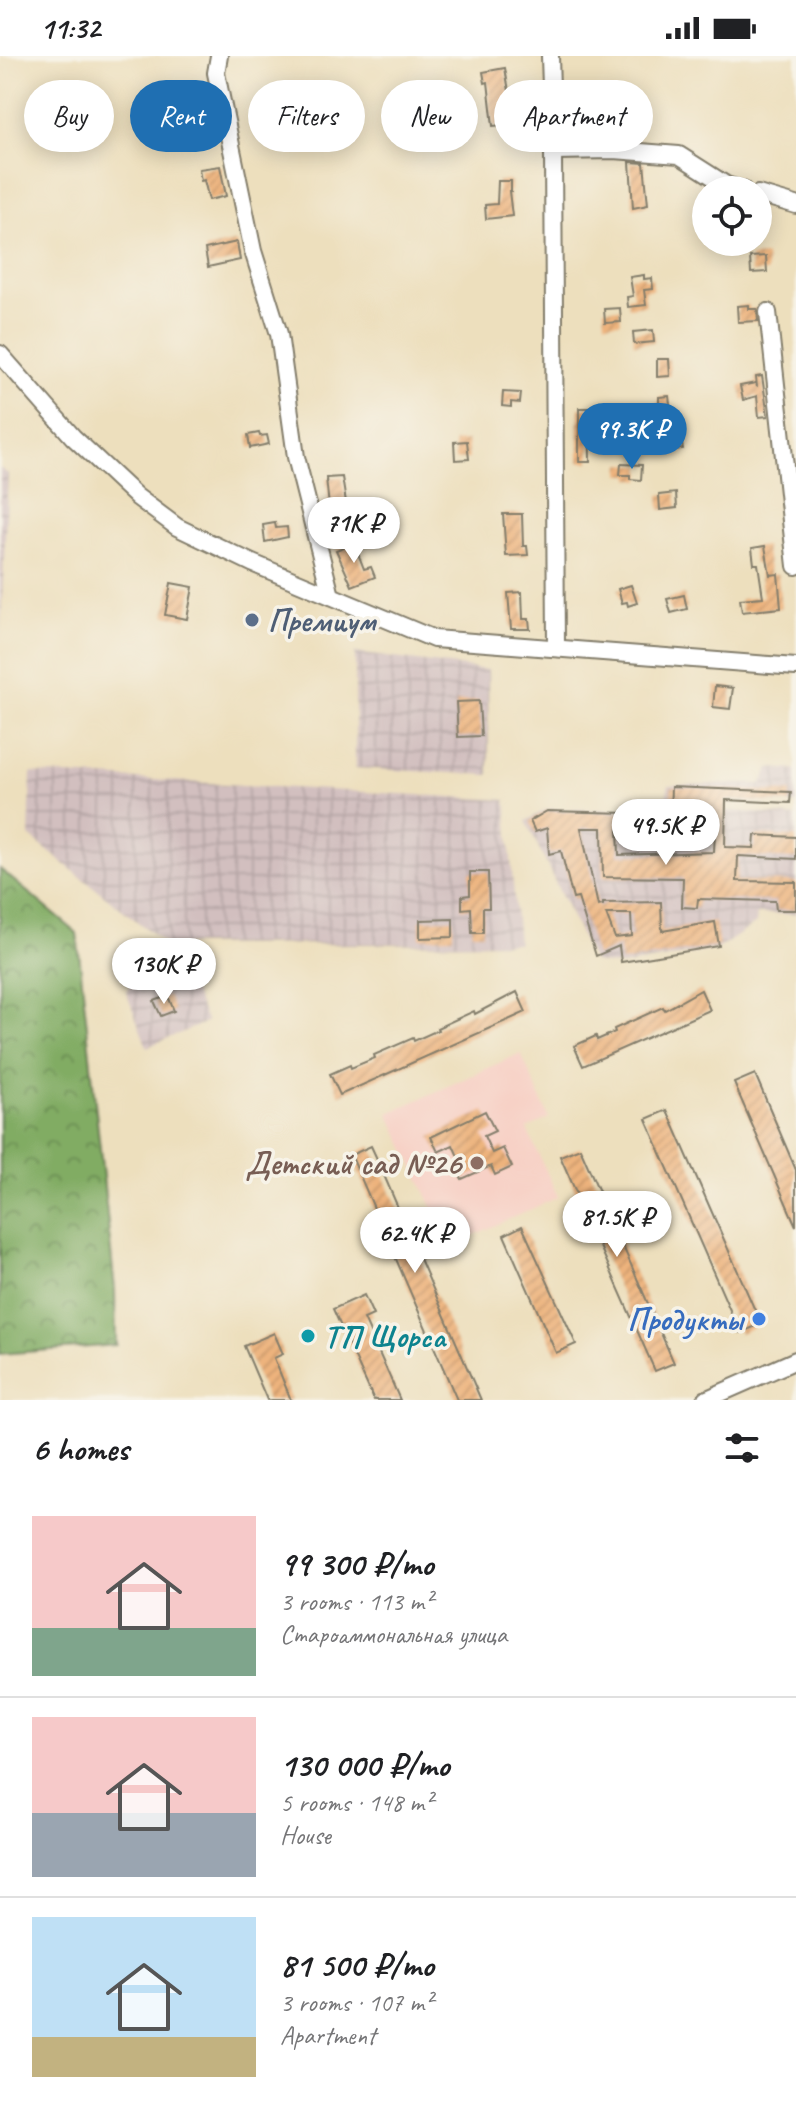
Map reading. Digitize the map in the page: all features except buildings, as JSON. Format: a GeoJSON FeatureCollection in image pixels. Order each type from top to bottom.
{"type":"FeatureCollection","features":[{"type":"Feature","properties":{"kind":"street"},"geometry":{"type":"LineString","coordinates":[[219,56],[216,73],[253,251],[279,334],[296,457],[331,596]]}},
{"type":"Feature","properties":{"kind":"street"},"geometry":{"type":"LineString","coordinates":[[550,56],[551,80]]}},
{"type":"Feature","properties":{"kind":"street"},"geometry":{"type":"LineString","coordinates":[[553,152],[556,647]]}},
{"type":"Feature","properties":{"kind":"street"},"geometry":{"type":"LineString","coordinates":[[640,152],[679,155],[712,176]]}},
{"type":"Feature","properties":{"kind":"street"},"geometry":{"type":"LineString","coordinates":[[772,198],[796,205]]}},
{"type":"Feature","properties":{"kind":"street"},"geometry":{"type":"LineString","coordinates":[[768,312],[796,566]]}},
{"type":"Feature","properties":{"kind":"street"},"geometry":{"type":"LineString","coordinates":[[0,354],[73,437],[137,497],[177,527],[252,563],[434,639],[796,667]]}},
{"type":"Feature","properties":{"kind":"street"},"geometry":{"type":"LineString","coordinates":[[705,1400],[796,1360]]}},
{"type":"Feature","properties":{"kind":"shaded area"},"geometry":{"type":"Polygon","coordinates":[[[0,468],[8,474],[0,644],[0,468]]]}},
{"type":"Feature","properties":{"kind":"shaded area"},"geometry":{"type":"Polygon","coordinates":[[[355,653],[488,670],[489,775],[355,768],[355,653]]]}},
{"type":"Feature","properties":{"kind":"shaded area"},"geometry":{"type":"Polygon","coordinates":[[[770,768],[796,770],[796,804],[666,798],[669,785],[761,784],[770,768]]]}},
{"type":"Feature","properties":{"kind":"shaded area"},"geometry":{"type":"Polygon","coordinates":[[[31,773],[506,800],[518,943],[167,945],[29,836],[31,773]]]}},
{"type":"Feature","properties":{"kind":"shaded area"},"geometry":{"type":"Polygon","coordinates":[[[547,809],[736,811],[796,817],[796,914],[757,914],[756,923],[718,949],[621,966],[593,962],[526,821],[547,809]]]}},
{"type":"Feature","properties":{"kind":"shaded area"},"geometry":{"type":"Polygon","coordinates":[[[161,971],[191,987],[207,1022],[147,1047],[126,992],[129,986],[161,971]]]}},
{"type":"Feature","properties":{"kind":"shaded area","name":"Детский сад №26"},"geometry":{"type":"Polygon","coordinates":[[[521,1053],[549,1118],[527,1129],[558,1197],[450,1246],[389,1113],[521,1053]]]}},
{"type":"Feature","properties":{"kind":"green space"},"geometry":{"type":"Polygon","coordinates":[[[0,869],[77,933],[115,1289],[116,1345],[0,1354],[0,869]]]}},
{"type":"Feature","properties":{"kind":"place","name":"Премиум"},"geometry":{"type":"Point","coordinates":[252,620]}},
{"type":"Feature","properties":{"kind":"place","name":"Детский сад №26"},"geometry":{"type":"Point","coordinates":[477,1163]}},
{"type":"Feature","properties":{"kind":"place","name":"Продукты"},"geometry":{"type":"Point","coordinates":[759,1319]}},
{"type":"Feature","properties":{"kind":"place","name":"ТП Щорса"},"geometry":{"type":"Point","coordinates":[308,1336]}}]}
